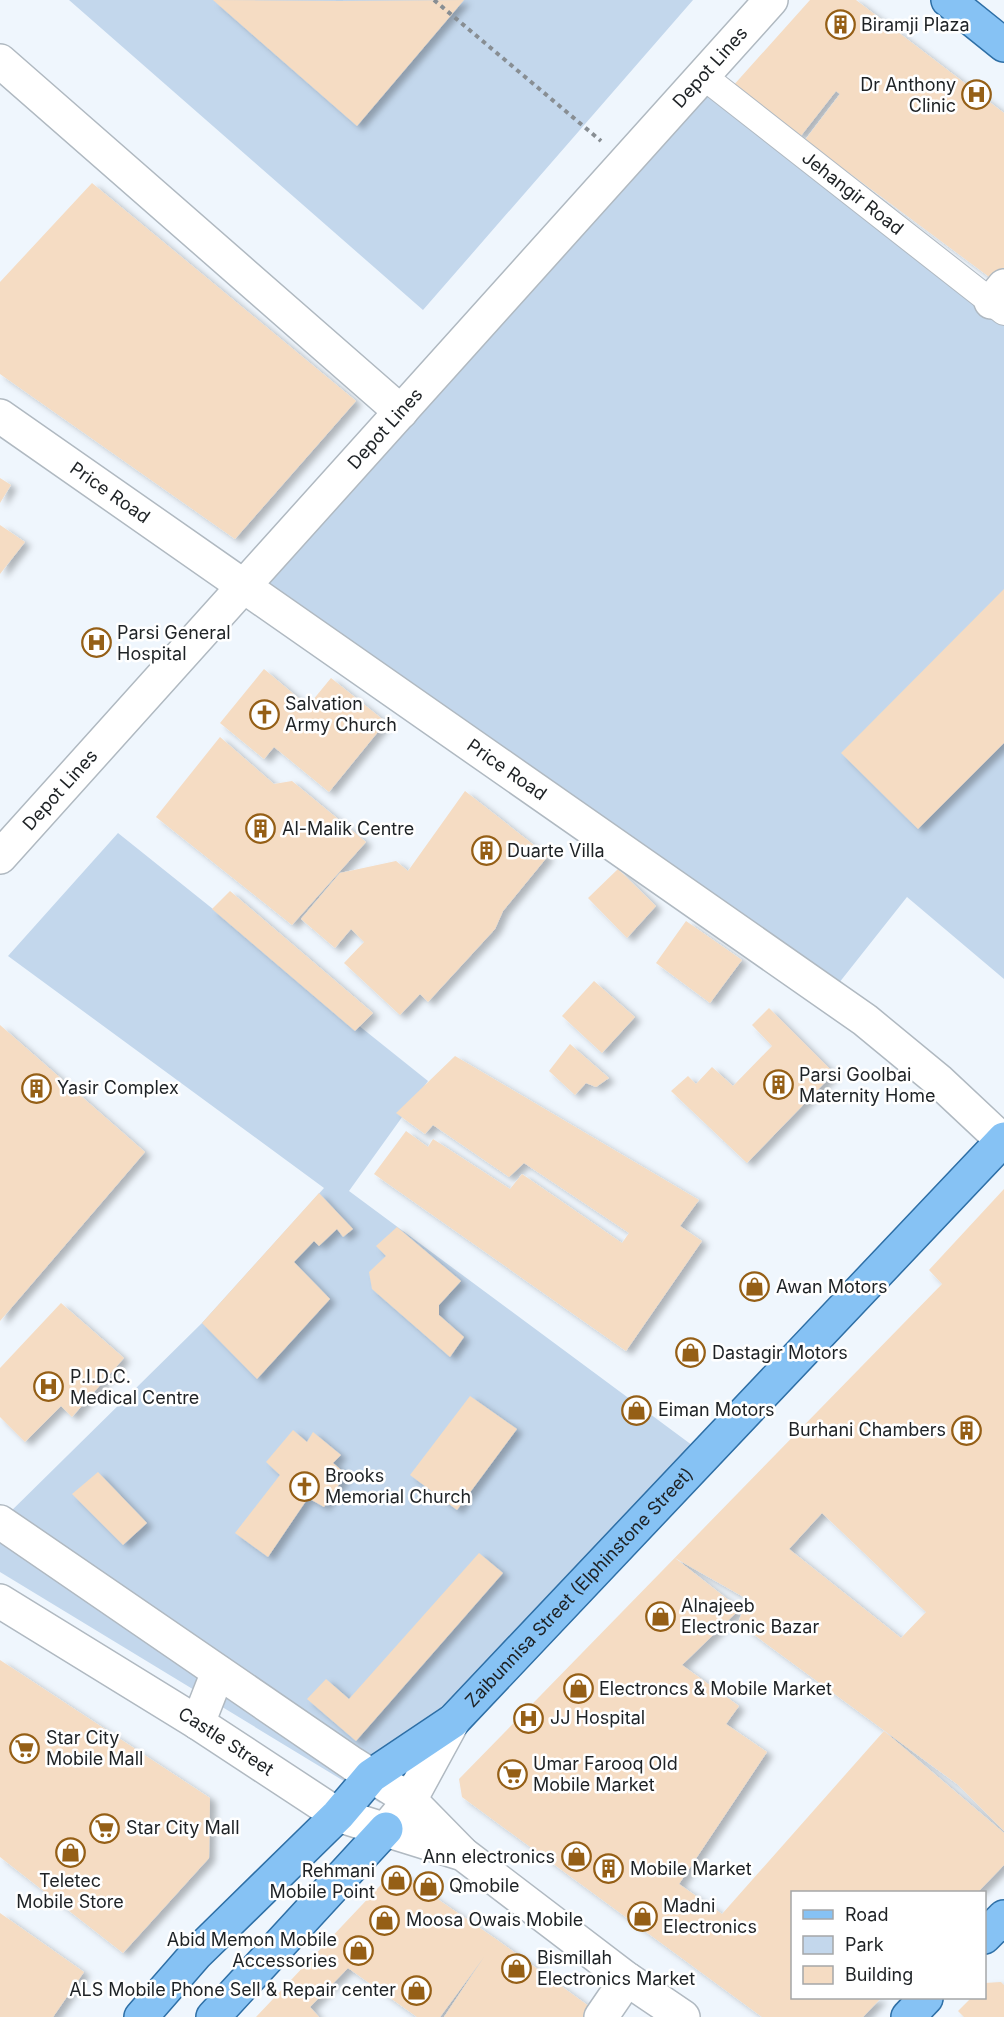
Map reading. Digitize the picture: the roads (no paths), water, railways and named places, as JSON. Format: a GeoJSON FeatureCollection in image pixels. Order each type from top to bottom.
{"type":"FeatureCollection","features":[{"type":"Feature","properties":{"kind":"main road"},"geometry":{"type":"LineString","coordinates":[[948,0],[1004,45]]}},
{"type":"Feature","properties":{"kind":"main road","name":"Zaibunnisa Street (Elphinstone Street)"},"geometry":{"type":"LineString","coordinates":[[141,2017],[196,1954],[338,1815],[371,1776],[453,1721],[1003,1139]]}},
{"type":"Feature","properties":{"kind":"main road"},"geometry":{"type":"LineString","coordinates":[[213,2017],[386,1829]]}},
{"type":"Feature","properties":{"kind":"street","name":"Depot Lines"},"geometry":{"type":"LineString","coordinates":[[0,857],[771,0]]}},
{"type":"Feature","properties":{"kind":"street"},"geometry":{"type":"LineString","coordinates":[[0,61],[401,411]]}},
{"type":"Feature","properties":{"kind":"street","name":"Jehangir Road"},"geometry":{"type":"LineString","coordinates":[[703,75],[1000,300]]}},
{"type":"Feature","properties":{"kind":"street","name":"Price Road"},"geometry":{"type":"LineString","coordinates":[[0,416],[865,1020],[939,1081],[1003,1139]]}},
{"type":"Feature","properties":{"kind":"street","name":"Castle Street"},"geometry":{"type":"LineString","coordinates":[[0,1522],[371,1776],[410,1800],[463,1854],[627,1979],[683,2017]]}},
{"type":"Feature","properties":{"kind":"street","name":"Castle Street"},"geometry":{"type":"LineString","coordinates":[[0,1601],[198,1723],[338,1815],[463,1854]]}},
{"type":"Feature","properties":{"kind":"street"},"geometry":{"type":"LineString","coordinates":[[198,1723],[218,1672]]}},
{"type":"Feature","properties":{"kind":"street"},"geometry":{"type":"LineString","coordinates":[[386,1829],[410,1800],[453,1721]]}},
{"type":"Feature","properties":{"kind":"street"},"geometry":{"type":"LineString","coordinates":[[601,2017],[627,1979]]}},
{"type":"Feature","properties":{"kind":"place","name":"Biramji Plaza"},"geometry":{"type":"Point","coordinates":[840,25]}},
{"type":"Feature","properties":{"kind":"place","name":"Dr Anthony Clinic"},"geometry":{"type":"Point","coordinates":[977,95]}},
{"type":"Feature","properties":{"kind":"place","name":"Parsi General Hospital"},"geometry":{"type":"Point","coordinates":[96,643]}},
{"type":"Feature","properties":{"kind":"place","name":"Salvation Army Church"},"geometry":{"type":"Point","coordinates":[264,714]}},
{"type":"Feature","properties":{"kind":"place","name":"Al-Malik Centre"},"geometry":{"type":"Point","coordinates":[261,829]}},
{"type":"Feature","properties":{"kind":"place","name":"Duarte Villa"},"geometry":{"type":"Point","coordinates":[486,851]}},
{"type":"Feature","properties":{"kind":"place","name":"Parsi Goolbai Maternity Home"},"geometry":{"type":"Point","coordinates":[778,1085]}},
{"type":"Feature","properties":{"kind":"place","name":"Yasir Complex"},"geometry":{"type":"Point","coordinates":[36,1088]}},
{"type":"Feature","properties":{"kind":"place","name":"Awan Motors"},"geometry":{"type":"Point","coordinates":[755,1287]}},
{"type":"Feature","properties":{"kind":"place","name":"Dastagir Motors"},"geometry":{"type":"Point","coordinates":[691,1353]}},
{"type":"Feature","properties":{"kind":"place","name":"P.I.D.C. Medical Centre"},"geometry":{"type":"Point","coordinates":[49,1387]}},
{"type":"Feature","properties":{"kind":"place","name":"Eiman Motors"},"geometry":{"type":"Point","coordinates":[637,1410]}},
{"type":"Feature","properties":{"kind":"place","name":"Burhani Chambers"},"geometry":{"type":"Point","coordinates":[967,1430]}},
{"type":"Feature","properties":{"kind":"place","name":"Brooks Memorial Church"},"geometry":{"type":"Point","coordinates":[304,1486]}},
{"type":"Feature","properties":{"kind":"place","name":"Alnajeeb Electronic Bazar"},"geometry":{"type":"Point","coordinates":[660,1616]}},
{"type":"Feature","properties":{"kind":"place","name":"Electroncs & Mobile Market"},"geometry":{"type":"Point","coordinates":[578,1689]}},
{"type":"Feature","properties":{"kind":"place","name":"JJ Hospital"},"geometry":{"type":"Point","coordinates":[529,1718]}},
{"type":"Feature","properties":{"kind":"place","name":"Star City Mobile Mall"},"geometry":{"type":"Point","coordinates":[25,1748]}},
{"type":"Feature","properties":{"kind":"place","name":"Umar Farooq Old Mobile Market"},"geometry":{"type":"Point","coordinates":[512,1774]}},
{"type":"Feature","properties":{"kind":"place","name":"Star City Mall"},"geometry":{"type":"Point","coordinates":[105,1828]}},
{"type":"Feature","properties":{"kind":"place","name":"Teletec Mobile Store"},"geometry":{"type":"Point","coordinates":[70,1852]}},
{"type":"Feature","properties":{"kind":"place","name":"Ann electronics"},"geometry":{"type":"Point","coordinates":[576,1857]}},
{"type":"Feature","properties":{"kind":"place","name":"Mobile Market"},"geometry":{"type":"Point","coordinates":[609,1869]}},
{"type":"Feature","properties":{"kind":"place","name":"Rehmani Mobile Point"},"geometry":{"type":"Point","coordinates":[396,1881]}},
{"type":"Feature","properties":{"kind":"place","name":"Qmobile"},"geometry":{"type":"Point","coordinates":[428,1886]}},
{"type":"Feature","properties":{"kind":"place","name":"Madni Electronics"},"geometry":{"type":"Point","coordinates":[642,1916]}},
{"type":"Feature","properties":{"kind":"place","name":"Moosa Owais Mobile"},"geometry":{"type":"Point","coordinates":[385,1920]}},
{"type":"Feature","properties":{"kind":"place","name":"Abid Memon Mobile Accessories"},"geometry":{"type":"Point","coordinates":[358,1950]}},
{"type":"Feature","properties":{"kind":"place","name":"Bismillah Electronics Market"},"geometry":{"type":"Point","coordinates":[516,1968]}},
{"type":"Feature","properties":{"kind":"place","name":"ALS Mobile Phone Sell & Repair center"},"geometry":{"type":"Point","coordinates":[417,1990]}}]}
